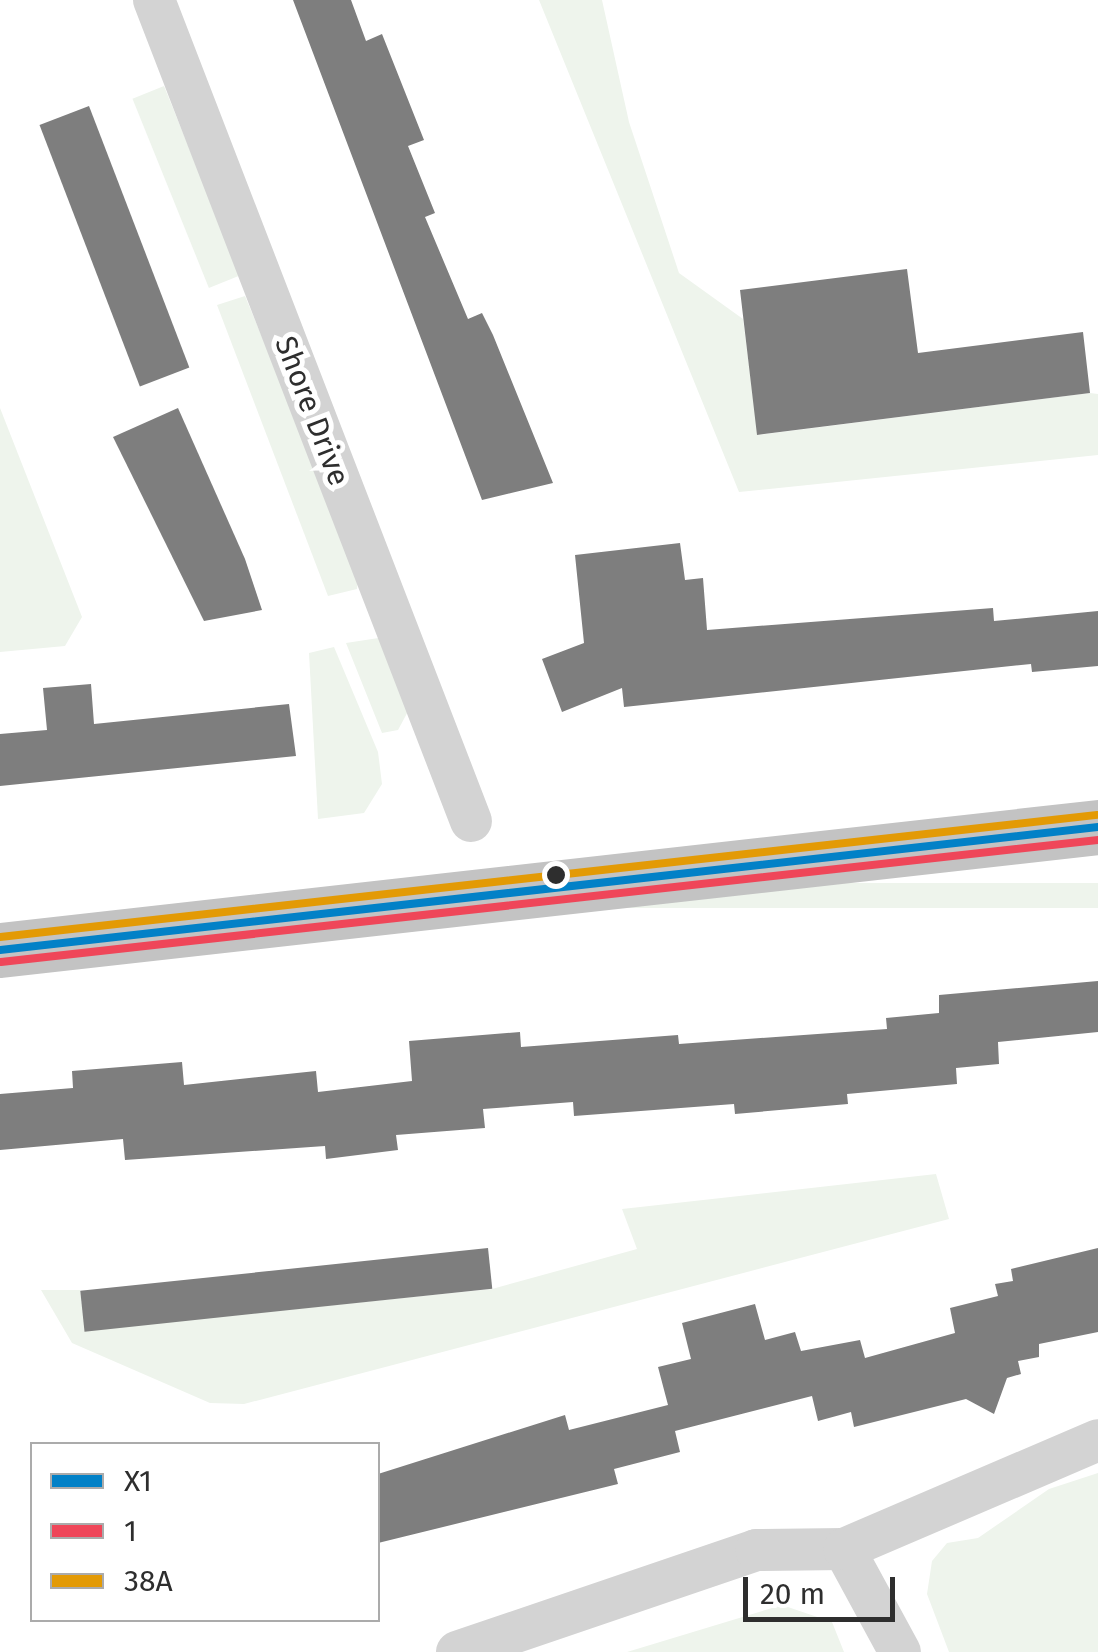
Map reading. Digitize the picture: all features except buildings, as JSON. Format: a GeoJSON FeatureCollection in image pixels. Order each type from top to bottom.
{"type":"FeatureCollection","features":[{"type":"Feature","properties":{"kind":"highway"},"geometry":{"type":"LineString","coordinates":[[0,950],[1098,827]]}},
{"type":"Feature","properties":{"kind":"street","name":"Shore Drive"},"geometry":{"type":"LineString","coordinates":[[154,0],[471,821]]}},
{"type":"Feature","properties":{"kind":"street"},"geometry":{"type":"LineString","coordinates":[[457,1652],[756,1550],[844,1548],[1098,1440]]}},
{"type":"Feature","properties":{"kind":"street"},"geometry":{"type":"LineString","coordinates":[[844,1548],[900,1652]]}},
{"type":"Feature","properties":{"kind":"shaded area"},"geometry":{"type":"Polygon","coordinates":[[[539,0],[602,0],[629,122],[679,273],[743,319],[758,435],[1090,393],[1098,394],[1098,455],[739,492],[539,0]]]}},
{"type":"Feature","properties":{"kind":"shaded area"},"geometry":{"type":"Polygon","coordinates":[[[164,86],[240,275],[209,288],[132,99],[164,86]]]}},
{"type":"Feature","properties":{"kind":"shaded area"},"geometry":{"type":"Polygon","coordinates":[[[245,296],[359,570],[357,589],[328,596],[217,305],[245,296]]]}},
{"type":"Feature","properties":{"kind":"shaded area"},"geometry":{"type":"Polygon","coordinates":[[[0,408],[82,617],[65,646],[0,652],[0,408]]]}},
{"type":"Feature","properties":{"kind":"shaded area"},"geometry":{"type":"Polygon","coordinates":[[[385,637],[412,704],[398,730],[382,733],[346,643],[385,637]]]}},
{"type":"Feature","properties":{"kind":"shaded area"},"geometry":{"type":"Polygon","coordinates":[[[334,647],[378,752],[382,784],[364,813],[318,819],[309,653],[334,647]]]}},
{"type":"Feature","properties":{"kind":"shaded area"},"geometry":{"type":"Polygon","coordinates":[[[514,883],[1098,883],[1098,908],[514,908],[514,883]]]}},
{"type":"Feature","properties":{"kind":"shaded area"},"geometry":{"type":"Polygon","coordinates":[[[936,1174],[949,1219],[244,1404],[210,1403],[72,1343],[41,1290],[80,1290],[85,1330],[492,1289],[637,1249],[622,1209],[936,1174]]]}},
{"type":"Feature","properties":{"kind":"shaded area"},"geometry":{"type":"Polygon","coordinates":[[[1098,1473],[1098,1652],[949,1652],[927,1594],[932,1561],[947,1543],[978,1538],[1049,1489],[1098,1473]]]}},
{"type":"Feature","properties":{"kind":"shaded area"},"geometry":{"type":"Polygon","coordinates":[[[782,1605],[832,1622],[844,1652],[627,1652],[782,1605]]]}},
{"type":"Feature","properties":{"kind":"transit line","name":"38A"},"geometry":{"type":"LineString","coordinates":[[0,937],[1097,815]]}},
{"type":"Feature","properties":{"kind":"transit line","name":"X1"},"geometry":{"type":"LineString","coordinates":[[0,950],[1098,827]]}},
{"type":"Feature","properties":{"kind":"transit line","name":"1"},"geometry":{"type":"LineString","coordinates":[[1,962],[1098,840]]}}]}
